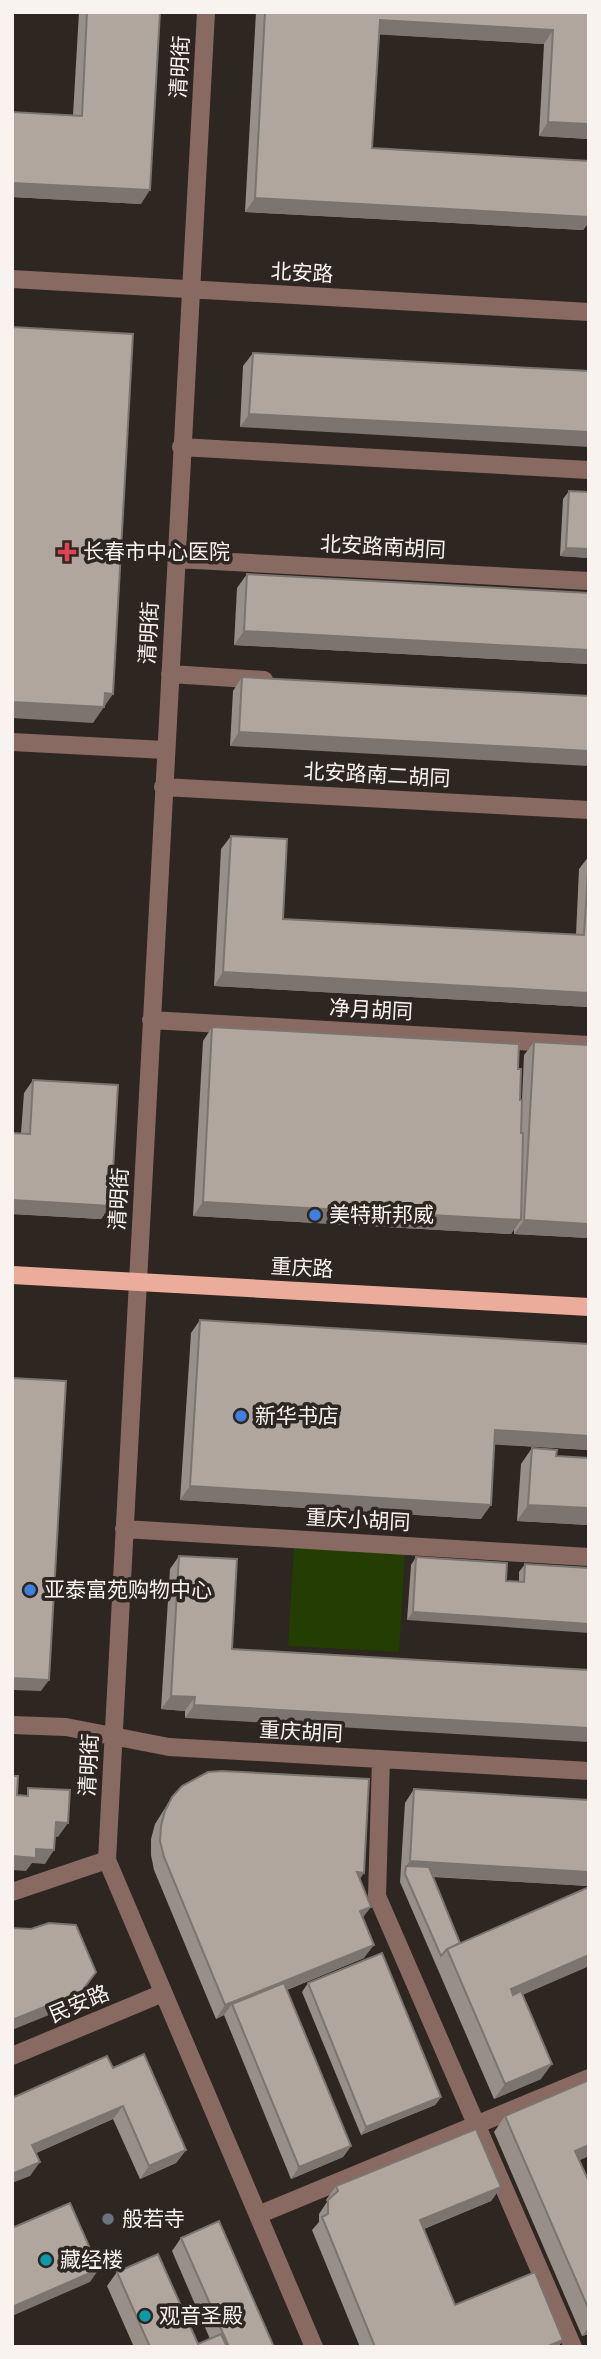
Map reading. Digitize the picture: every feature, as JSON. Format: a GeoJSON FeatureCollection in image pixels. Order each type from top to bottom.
{"type":"FeatureCollection","features":[{"type":"Feature","properties":{"kind":"main road","name":"重庆路"},"geometry":{"type":"LineString","coordinates":[[12,1275],[589,1307]]}},
{"type":"Feature","properties":{"kind":"street","name":"清明街"},"geometry":{"type":"LineString","coordinates":[[206,12],[107,1860],[314,2347]]}},
{"type":"Feature","properties":{"kind":"street","name":"北安路"},"geometry":{"type":"LineString","coordinates":[[12,279],[589,312]]}},
{"type":"Feature","properties":{"kind":"street"},"geometry":{"type":"LineString","coordinates":[[181,447],[589,470]]}},
{"type":"Feature","properties":{"kind":"street","name":"北安路南胡同"},"geometry":{"type":"LineString","coordinates":[[176,559],[589,581]]}},
{"type":"Feature","properties":{"kind":"street"},"geometry":{"type":"LineString","coordinates":[[170,674],[281,680]]}},
{"type":"Feature","properties":{"kind":"street"},"geometry":{"type":"LineString","coordinates":[[12,742],[165,750]]}},
{"type":"Feature","properties":{"kind":"street","name":"北安路南二胡同"},"geometry":{"type":"LineString","coordinates":[[163,786],[589,810]]}},
{"type":"Feature","properties":{"kind":"street","name":"净月胡同"},"geometry":{"type":"LineString","coordinates":[[151,1020],[589,1045]]}},
{"type":"Feature","properties":{"kind":"street","name":"重庆小胡同"},"geometry":{"type":"LineString","coordinates":[[124,1529],[589,1557]]}},
{"type":"Feature","properties":{"kind":"street","name":"重庆胡同"},"geometry":{"type":"LineString","coordinates":[[12,1725],[66,1727],[169,1747],[589,1771]]}},
{"type":"Feature","properties":{"kind":"street"},"geometry":{"type":"LineString","coordinates":[[381,1759],[377,1896],[573,2347]]}},
{"type":"Feature","properties":{"kind":"street"},"geometry":{"type":"LineString","coordinates":[[12,1892],[107,1860]]}},
{"type":"Feature","properties":{"kind":"street","name":"民安路"},"geometry":{"type":"LineString","coordinates":[[12,2056],[163,1993]]}},
{"type":"Feature","properties":{"kind":"street"},"geometry":{"type":"LineString","coordinates":[[258,2215],[589,2078]]}},
{"type":"Feature","properties":{"kind":"green space"},"geometry":{"type":"Polygon","coordinates":[[[294,1547],[405,1554],[399,1652],[288,1646],[294,1547]]]}},
{"type":"Feature","properties":{"kind":"building"},"geometry":{"type":"Polygon","coordinates":[[[87,12],[160,12],[150,190],[12,183],[12,112],[82,116],[87,12]]]}},
{"type":"Feature","properties":{"kind":"building"},"geometry":{"type":"Polygon","coordinates":[[[265,12],[589,12],[589,124],[548,122],[553,30],[380,20],[372,148],[589,161],[589,217],[255,198],[265,12]]]}},
{"type":"Feature","properties":{"kind":"building","name":"长春市中心医院"},"geometry":{"type":"Polygon","coordinates":[[[12,327],[133,334],[113,694],[105,693],[104,707],[12,702],[12,327]]]}},
{"type":"Feature","properties":{"kind":"building"},"geometry":{"type":"Polygon","coordinates":[[[253,353],[589,371],[589,432],[249,414],[253,353]]]}},
{"type":"Feature","properties":{"kind":"building"},"geometry":{"type":"Polygon","coordinates":[[[569,491],[589,492],[589,549],[566,548],[569,491]]]}},
{"type":"Feature","properties":{"kind":"building"},"geometry":{"type":"Polygon","coordinates":[[[247,574],[589,593],[589,650],[244,631],[247,574]]]}},
{"type":"Feature","properties":{"kind":"building"},"geometry":{"type":"Polygon","coordinates":[[[242,677],[589,696],[589,751],[239,732],[242,677]]]}},
{"type":"Feature","properties":{"kind":"building"},"geometry":{"type":"Polygon","coordinates":[[[231,836],[287,839],[283,919],[584,935],[589,856],[589,993],[223,972],[231,836]]]}},
{"type":"Feature","properties":{"kind":"building"},"geometry":{"type":"Polygon","coordinates":[[[212,1027],[519,1044],[518,1069],[521,1069],[523,1133],[521,1220],[203,1202],[212,1027]]]}},
{"type":"Feature","properties":{"kind":"building"},"geometry":{"type":"Polygon","coordinates":[[[534,1042],[589,1045],[589,1224],[524,1220],[534,1042]]]}},
{"type":"Feature","properties":{"kind":"building"},"geometry":{"type":"Polygon","coordinates":[[[33,1080],[118,1085],[111,1206],[12,1200],[12,1133],[30,1134],[33,1080]]]}},
{"type":"Feature","properties":{"kind":"building"},"geometry":{"type":"Polygon","coordinates":[[[200,1320],[589,1344],[589,1436],[495,1430],[491,1505],[190,1486],[200,1320]]]}},
{"type":"Feature","properties":{"kind":"building","name":"亚泰富苑购物中心"},"geometry":{"type":"Polygon","coordinates":[[[12,1378],[66,1381],[49,1680],[12,1678],[12,1378]]]}},
{"type":"Feature","properties":{"kind":"building"},"geometry":{"type":"Polygon","coordinates":[[[532,1448],[557,1450],[556,1456],[589,1458],[589,1508],[528,1505],[532,1448]]]}},
{"type":"Feature","properties":{"kind":"building"},"geometry":{"type":"Polygon","coordinates":[[[179,1556],[237,1559],[232,1649],[589,1670],[589,1728],[194,1705],[195,1697],[171,1696],[179,1556]]]}},
{"type":"Feature","properties":{"kind":"building"},"geometry":{"type":"Polygon","coordinates":[[[416,1557],[507,1563],[506,1581],[524,1582],[525,1564],[589,1568],[589,1624],[413,1612],[416,1557]]]}},
{"type":"Feature","properties":{"kind":"building"},"geometry":{"type":"Polygon","coordinates":[[[208,1772],[369,1779],[364,1873],[357,1872],[371,1907],[360,1911],[374,1945],[225,2005],[164,1857],[160,1841],[165,1811],[172,1797],[182,1786],[208,1772]]]}},
{"type":"Feature","properties":{"kind":"building"},"geometry":{"type":"Polygon","coordinates":[[[12,1776],[18,1776],[17,1795],[28,1796],[28,1788],[70,1790],[68,1823],[56,1822],[54,1850],[36,1849],[36,1858],[12,1856],[12,1776]]]}},
{"type":"Feature","properties":{"kind":"building"},"geometry":{"type":"Polygon","coordinates":[[[414,1789],[589,1800],[589,1872],[410,1861],[414,1789]]]}},
{"type":"Feature","properties":{"kind":"building"},"geometry":{"type":"Polygon","coordinates":[[[406,1866],[429,1867],[460,1943],[447,1949],[441,1956],[405,1874],[406,1866]]]}},
{"type":"Feature","properties":{"kind":"building"},"geometry":{"type":"Polygon","coordinates":[[[589,1887],[589,1955],[511,1989],[513,1995],[521,1991],[552,2064],[505,2084],[447,1949],[589,1887]]]}},
{"type":"Feature","properties":{"kind":"building"},"geometry":{"type":"Polygon","coordinates":[[[49,1923],[76,1925],[96,1972],[81,1992],[12,2020],[12,1928],[31,1929],[49,1923]]]}},
{"type":"Feature","properties":{"kind":"building"},"geometry":{"type":"Polygon","coordinates":[[[382,1953],[441,2097],[366,2127],[308,1983],[382,1953]]]}},
{"type":"Feature","properties":{"kind":"building"},"geometry":{"type":"Polygon","coordinates":[[[284,1983],[351,2146],[299,2167],[232,2004],[284,1983]]]}},
{"type":"Feature","properties":{"kind":"building"},"geometry":{"type":"Polygon","coordinates":[[[144,2054],[186,2150],[149,2166],[123,2106],[32,2145],[40,2162],[12,2174],[12,2098],[107,2056],[113,2068],[144,2054]]]}},
{"type":"Feature","properties":{"kind":"building"},"geometry":{"type":"Polygon","coordinates":[[[589,2080],[589,2145],[575,2151],[589,2182],[589,2310],[505,2116],[589,2080]]]}},
{"type":"Feature","properties":{"kind":"building"},"geometry":{"type":"Polygon","coordinates":[[[476,2129],[501,2187],[420,2220],[455,2305],[535,2272],[563,2340],[546,2347],[375,2347],[322,2217],[328,2214],[328,2200],[338,2191],[336,2186],[476,2129]]]}},
{"type":"Feature","properties":{"kind":"building","name":"藏经楼"},"geometry":{"type":"Polygon","coordinates":[[[70,2203],[99,2269],[12,2307],[12,2228],[70,2203]]]}},
{"type":"Feature","properties":{"kind":"building"},"geometry":{"type":"Polygon","coordinates":[[[219,2221],[274,2347],[229,2347],[181,2238],[219,2221]]]}},
{"type":"Feature","properties":{"kind":"building"},"geometry":{"type":"Polygon","coordinates":[[[158,2254],[198,2344],[221,2334],[227,2347],[150,2347],[117,2272],[158,2254]]]}},
{"type":"Feature","properties":{"kind":"place","name":"长春市中心医院"},"geometry":{"type":"Point","coordinates":[67,552]}},
{"type":"Feature","properties":{"kind":"place","name":"美特斯邦威"},"geometry":{"type":"Point","coordinates":[315,1215]}},
{"type":"Feature","properties":{"kind":"place","name":"新华书店"},"geometry":{"type":"Point","coordinates":[241,1416]}},
{"type":"Feature","properties":{"kind":"place","name":"亚泰富苑购物中心"},"geometry":{"type":"Point","coordinates":[30,1590]}},
{"type":"Feature","properties":{"kind":"place","name":"般若寺"},"geometry":{"type":"Point","coordinates":[108,2219]}},
{"type":"Feature","properties":{"kind":"place","name":"藏经楼"},"geometry":{"type":"Point","coordinates":[46,2260]}},
{"type":"Feature","properties":{"kind":"place","name":"观音圣殿"},"geometry":{"type":"Point","coordinates":[145,2316]}}]}
